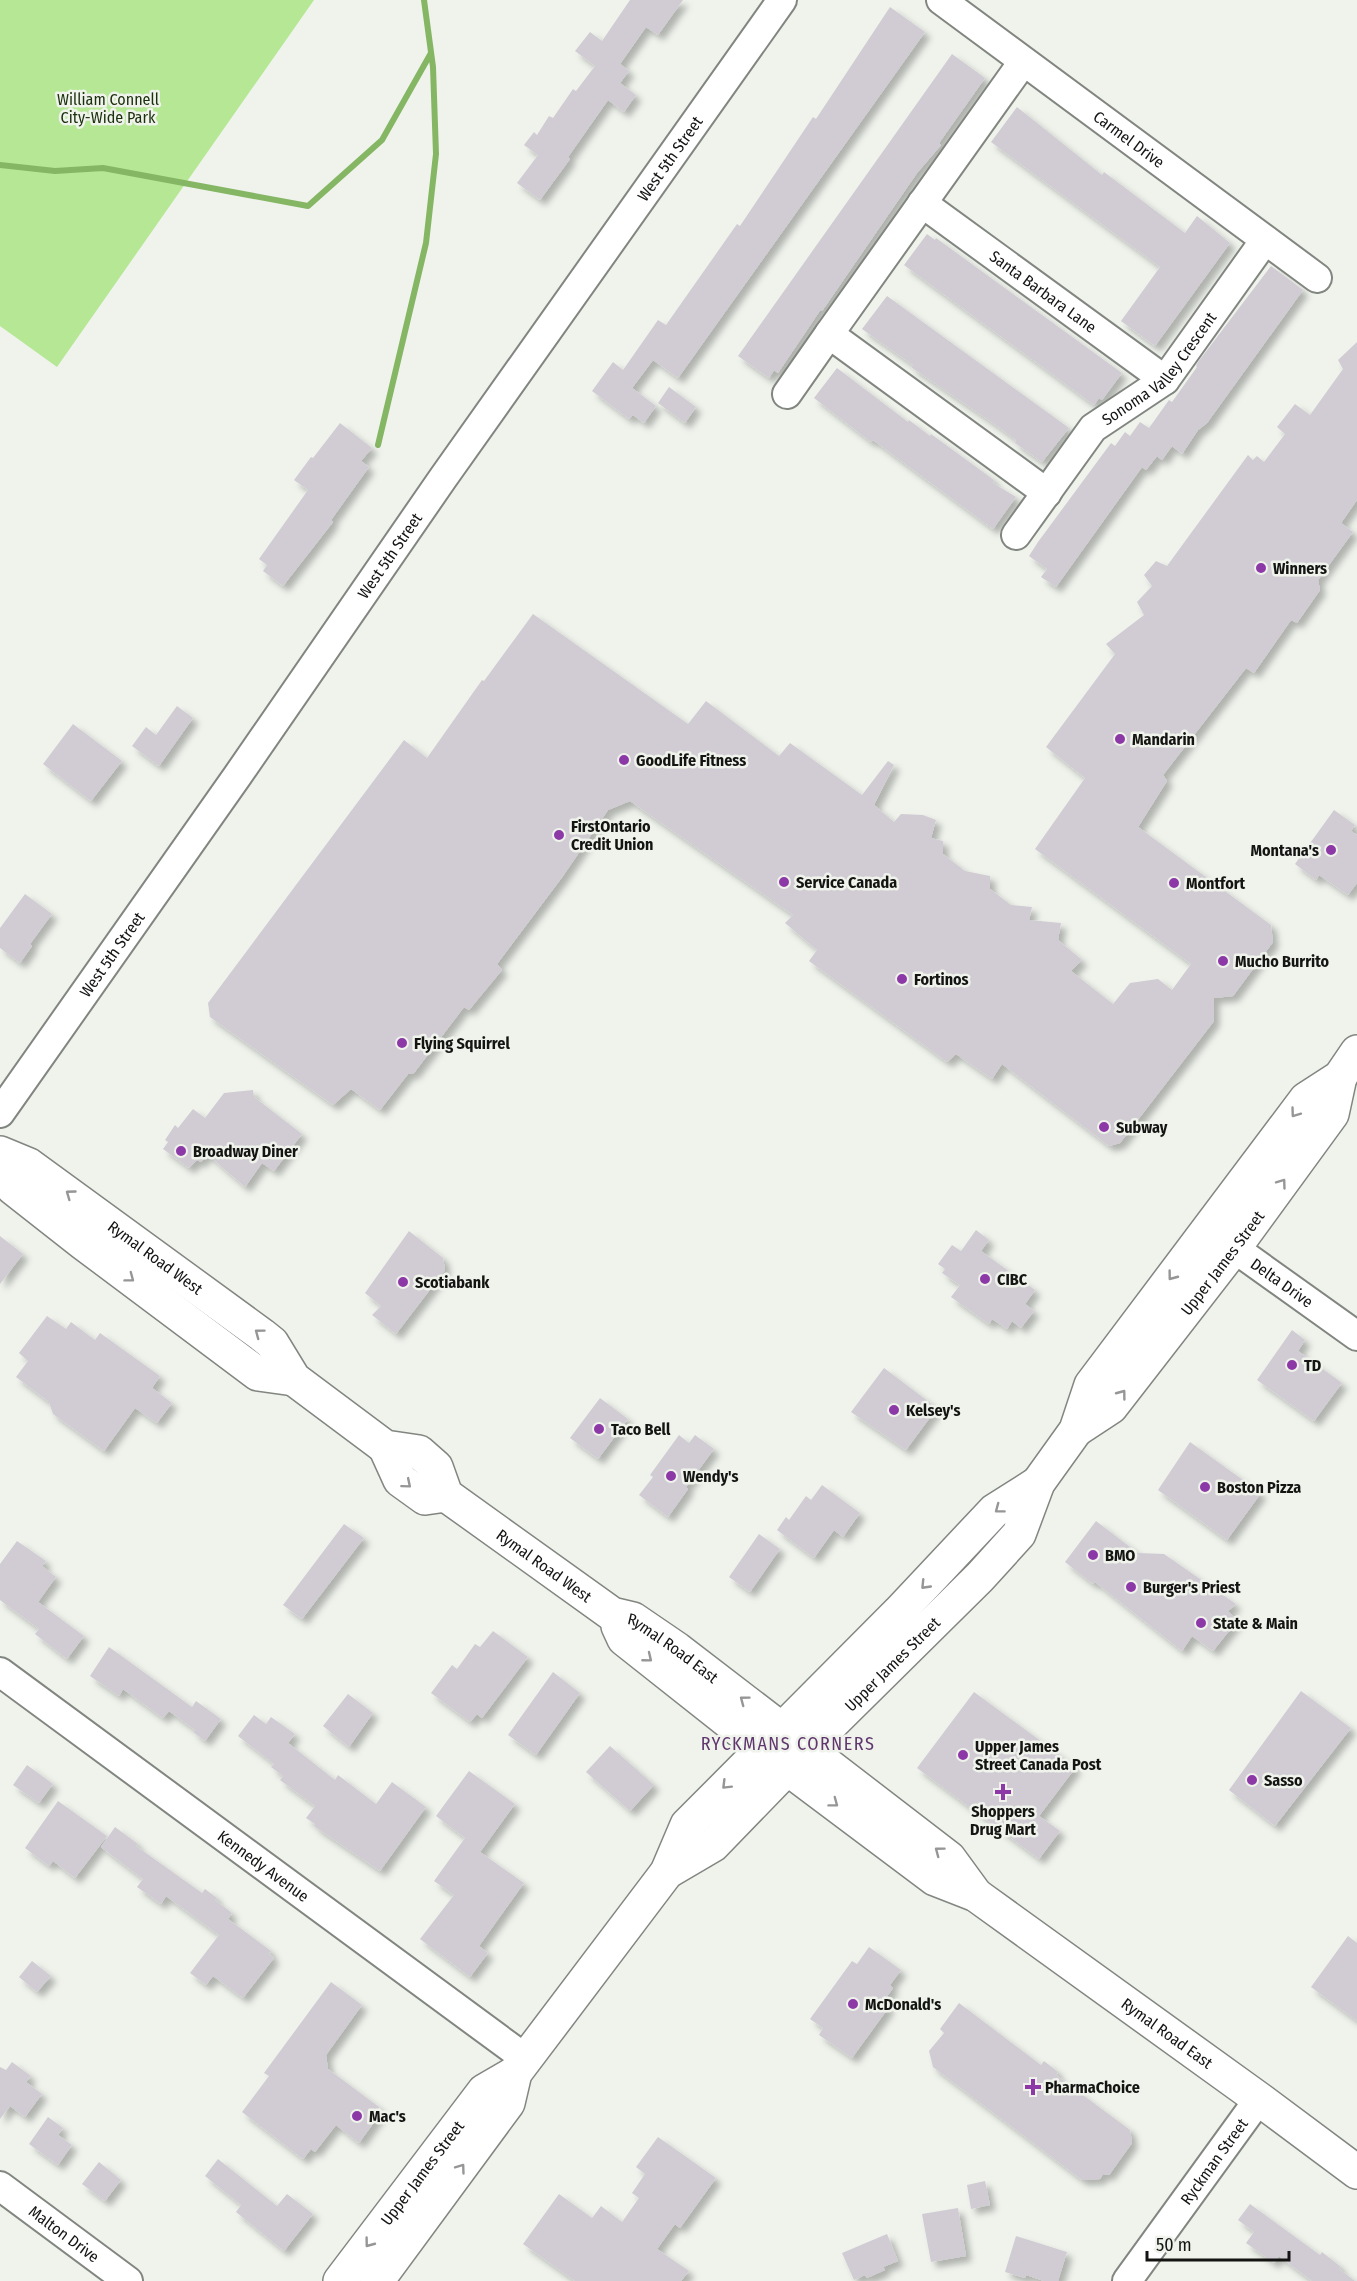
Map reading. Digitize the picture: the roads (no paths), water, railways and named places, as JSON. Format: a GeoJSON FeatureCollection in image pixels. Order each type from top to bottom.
{"type":"FeatureCollection","features":[{"type":"Feature","properties":{"kind":"main road","name":"Upper James Street"},"geometry":{"type":"LineString","coordinates":[[340,2281],[484,2091],[520,2066],[667,1872],[687,1825],[785,1748],[980,1577],[1019,1534],[1038,1483],[1076,1430],[1091,1384],[1306,1099],[1348,1065]]}},
{"type":"Feature","properties":{"kind":"main road","name":"Upper James Street"},"geometry":{"type":"LineString","coordinates":[[1076,1430],[1111,1407],[1235,1247],[1332,1114],[1348,1065]]}},
{"type":"Feature","properties":{"kind":"main road","name":"Rymal Road West"},"geometry":{"type":"LineString","coordinates":[[0,1154],[29,1165],[267,1339],[272,1343],[294,1379],[385,1447],[419,1452],[436,1467],[446,1495],[612,1614]]}},
{"type":"Feature","properties":{"kind":"main road","name":"Rymal Road West"},"geometry":{"type":"LineString","coordinates":[[0,1172],[13,1188],[83,1243],[258,1374],[294,1379]]}},
{"type":"Feature","properties":{"kind":"main road","name":"Rymal Road East"},"geometry":{"type":"LineString","coordinates":[[612,1614],[624,1639],[949,1858],[976,1896],[1357,2172]]}},
{"type":"Feature","properties":{"kind":"main road","name":"Upper James Street"},"geometry":{"type":"LineString","coordinates":[[377,2281],[508,2103],[520,2066]]}},
{"type":"Feature","properties":{"kind":"street","name":"West 5th Street"},"geometry":{"type":"LineString","coordinates":[[0,1113],[238,775],[443,478],[782,0]]}},
{"type":"Feature","properties":{"kind":"street","name":"Carmel Drive"},"geometry":{"type":"LineString","coordinates":[[941,0],[1317,278]]}},
{"type":"Feature","properties":{"kind":"street"},"geometry":{"type":"LineString","coordinates":[[787,394],[1023,62]]}},
{"type":"Feature","properties":{"kind":"street","name":"Santa Barbara Lane"},"geometry":{"type":"LineString","coordinates":[[922,203],[1165,380]]}},
{"type":"Feature","properties":{"kind":"street","name":"Sonoma Valley Crescent"},"geometry":{"type":"LineString","coordinates":[[1016,535],[1094,428],[1165,380],[1265,240]]}},
{"type":"Feature","properties":{"kind":"street"},"geometry":{"type":"LineString","coordinates":[[829,334],[1047,493]]}},
{"type":"Feature","properties":{"kind":"street","name":"Delta Drive"},"geometry":{"type":"LineString","coordinates":[[1208,1229],[1357,1336]]}},
{"type":"Feature","properties":{"kind":"street","name":"Kennedy Avenue"},"geometry":{"type":"LineString","coordinates":[[0,1672],[520,2066]]}},
{"type":"Feature","properties":{"kind":"street","name":"Ryckman Street"},"geometry":{"type":"LineString","coordinates":[[1127,2281],[1259,2099]]}},
{"type":"Feature","properties":{"kind":"street","name":"Malton Drive"},"geometry":{"type":"LineString","coordinates":[[0,2186],[128,2281]]}},
{"type":"Feature","properties":{"kind":"waterway"},"geometry":{"type":"LineString","coordinates":[[378,445],[426,243],[436,154],[433,67],[424,0]]}},
{"type":"Feature","properties":{"kind":"waterway"},"geometry":{"type":"LineString","coordinates":[[0,165],[55,171],[103,168],[308,206],[382,140],[431,53]]}},
{"type":"Feature","properties":{"kind":"place","name":"Winners"},"geometry":{"type":"Point","coordinates":[1261,568]}},
{"type":"Feature","properties":{"kind":"place","name":"Mandarin"},"geometry":{"type":"Point","coordinates":[1120,739]}},
{"type":"Feature","properties":{"kind":"place","name":"GoodLife Fitness"},"geometry":{"type":"Point","coordinates":[624,760]}},
{"type":"Feature","properties":{"kind":"place","name":"FirstOntario Credit Union"},"geometry":{"type":"Point","coordinates":[559,835]}},
{"type":"Feature","properties":{"kind":"place","name":"Montana's"},"geometry":{"type":"Point","coordinates":[1331,850]}},
{"type":"Feature","properties":{"kind":"place","name":"Service Canada"},"geometry":{"type":"Point","coordinates":[784,882]}},
{"type":"Feature","properties":{"kind":"place","name":"Montfort"},"geometry":{"type":"Point","coordinates":[1174,883]}},
{"type":"Feature","properties":{"kind":"place","name":"Mucho Burrito"},"geometry":{"type":"Point","coordinates":[1223,961]}},
{"type":"Feature","properties":{"kind":"place","name":"Fortinos"},"geometry":{"type":"Point","coordinates":[902,979]}},
{"type":"Feature","properties":{"kind":"place","name":"Flying Squirrel"},"geometry":{"type":"Point","coordinates":[402,1043]}},
{"type":"Feature","properties":{"kind":"place","name":"Subway"},"geometry":{"type":"Point","coordinates":[1104,1127]}},
{"type":"Feature","properties":{"kind":"place","name":"Broadway Diner"},"geometry":{"type":"Point","coordinates":[181,1151]}},
{"type":"Feature","properties":{"kind":"place","name":"CIBC"},"geometry":{"type":"Point","coordinates":[985,1279]}},
{"type":"Feature","properties":{"kind":"place","name":"Scotiabank"},"geometry":{"type":"Point","coordinates":[403,1282]}},
{"type":"Feature","properties":{"kind":"place","name":"TD"},"geometry":{"type":"Point","coordinates":[1292,1365]}},
{"type":"Feature","properties":{"kind":"place","name":"Kelsey's"},"geometry":{"type":"Point","coordinates":[894,1410]}},
{"type":"Feature","properties":{"kind":"place","name":"Taco Bell"},"geometry":{"type":"Point","coordinates":[599,1429]}},
{"type":"Feature","properties":{"kind":"place","name":"Wendy's"},"geometry":{"type":"Point","coordinates":[671,1476]}},
{"type":"Feature","properties":{"kind":"place","name":"Boston Pizza"},"geometry":{"type":"Point","coordinates":[1205,1487]}},
{"type":"Feature","properties":{"kind":"place","name":"BMO"},"geometry":{"type":"Point","coordinates":[1093,1555]}},
{"type":"Feature","properties":{"kind":"place","name":"Burger's Priest"},"geometry":{"type":"Point","coordinates":[1131,1587]}},
{"type":"Feature","properties":{"kind":"place","name":"State & Main"},"geometry":{"type":"Point","coordinates":[1201,1623]}},
{"type":"Feature","properties":{"kind":"place","name":"Upper James Street Canada Post"},"geometry":{"type":"Point","coordinates":[963,1755]}},
{"type":"Feature","properties":{"kind":"place","name":"Sasso"},"geometry":{"type":"Point","coordinates":[1252,1780]}},
{"type":"Feature","properties":{"kind":"place","name":"Shoppers Drug Mart"},"geometry":{"type":"Point","coordinates":[1003,1792]}},
{"type":"Feature","properties":{"kind":"place","name":"McDonald's"},"geometry":{"type":"Point","coordinates":[853,2004]}},
{"type":"Feature","properties":{"kind":"place","name":"PharmaChoice"},"geometry":{"type":"Point","coordinates":[1033,2087]}},
{"type":"Feature","properties":{"kind":"place","name":"Mac's"},"geometry":{"type":"Point","coordinates":[357,2116]}},
{"type":"Feature","properties":{"kind":"district","name":"RYCKMANS CORNERS"},"geometry":{"type":"Point","coordinates":[788,1744]}},
{"type":"Feature","properties":{"kind":"park label","name":"William Connell City-Wide Park"},"geometry":{"type":"Point","coordinates":[108,108]}}]}
